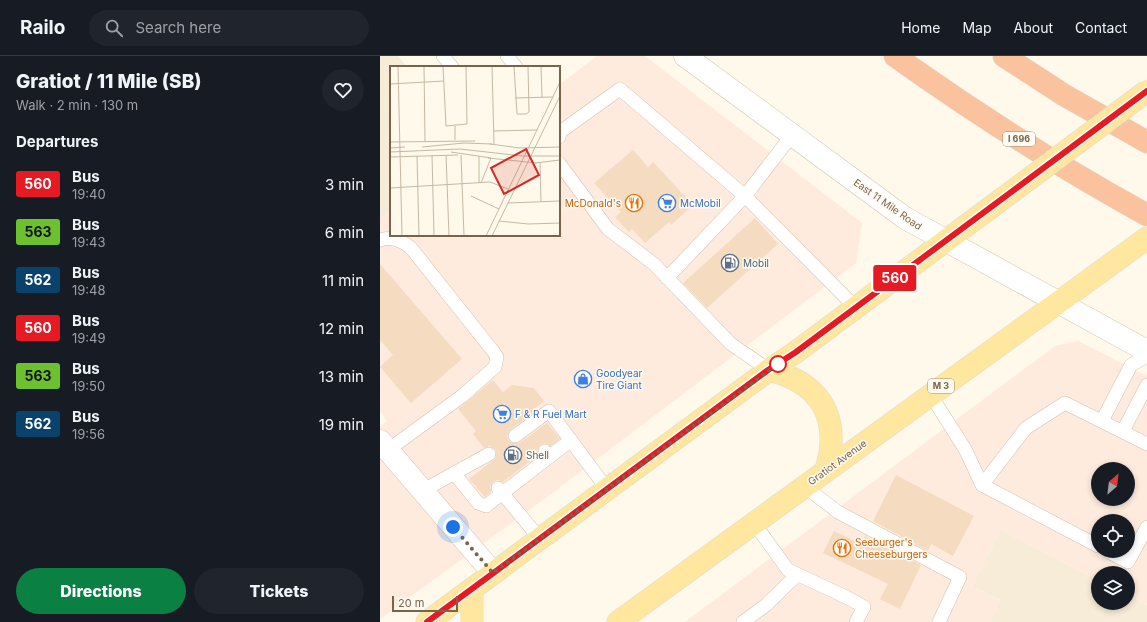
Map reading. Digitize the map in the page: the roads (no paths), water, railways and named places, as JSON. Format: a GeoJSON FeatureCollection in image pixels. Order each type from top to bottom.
{"type":"FeatureCollection","features":[{"type":"Feature","properties":{"kind":"highway","name":"I 696"},"geometry":{"type":"LineString","coordinates":[[895,56],[1079,177],[1147,215]]}},
{"type":"Feature","properties":{"kind":"highway"},"geometry":{"type":"LineString","coordinates":[[1004,56],[1064,95],[1147,142]]}},
{"type":"Feature","properties":{"kind":"main road","name":"East 11 Mile Road"},"geometry":{"type":"LineString","coordinates":[[685,56],[905,218],[1147,352]]}},
{"type":"Feature","properties":{"kind":"main road"},"geometry":{"type":"LineString","coordinates":[[427,622],[768,370],[796,352],[1147,91]]}},
{"type":"Feature","properties":{"kind":"main road","name":"M 3"},"geometry":{"type":"LineString","coordinates":[[1058,303],[1147,238]]}},
{"type":"Feature","properties":{"kind":"main road","name":"Gratiot Avenue"},"geometry":{"type":"LineString","coordinates":[[618,622],[930,394],[1058,303]]}},
{"type":"Feature","properties":{"kind":"main road"},"geometry":{"type":"LineString","coordinates":[[768,370],[788,375],[800,381],[814,393],[824,407],[830,425],[831,443],[826,470]]}},
{"type":"Feature","properties":{"kind":"main road"},"geometry":{"type":"LineString","coordinates":[[384,445],[493,573]]}},
{"type":"Feature","properties":{"kind":"main road"},"geometry":{"type":"LineString","coordinates":[[472,589],[472,622]]}},
{"type":"Feature","properties":{"kind":"lane"},"geometry":{"type":"LineString","coordinates":[[443,56],[451,66]]}},
{"type":"Feature","properties":{"kind":"lane"},"geometry":{"type":"LineString","coordinates":[[507,56],[515,66]]}},
{"type":"Feature","properties":{"kind":"lane"},"geometry":{"type":"LineString","coordinates":[[560,132],[620,89],[745,196],[855,307]]}},
{"type":"Feature","properties":{"kind":"lane"},"geometry":{"type":"LineString","coordinates":[[667,278],[745,196],[792,135]]}},
{"type":"Feature","properties":{"kind":"lane"},"geometry":{"type":"LineString","coordinates":[[560,164],[608,229],[654,264],[731,344],[768,370]]}},
{"type":"Feature","properties":{"kind":"lane"},"geometry":{"type":"LineString","coordinates":[[380,240],[397,240],[405,243],[411,248],[493,351],[496,357],[495,368],[462,396],[384,445]]}},
{"type":"Feature","properties":{"kind":"lane"},"geometry":{"type":"LineString","coordinates":[[1102,421],[1131,365],[1147,356]]}},
{"type":"Feature","properties":{"kind":"lane"},"geometry":{"type":"LineString","coordinates":[[1122,431],[1147,385]]}},
{"type":"Feature","properties":{"kind":"lane"},"geometry":{"type":"LineString","coordinates":[[930,394],[965,449],[982,485],[1091,542]]}},
{"type":"Feature","properties":{"kind":"lane"},"geometry":{"type":"LineString","coordinates":[[982,485],[1026,428],[1065,403],[1147,444]]}},
{"type":"Feature","properties":{"kind":"lane"},"geometry":{"type":"LineString","coordinates":[[515,436],[528,429],[549,411],[607,489]]}},
{"type":"Feature","properties":{"kind":"lane"},"geometry":{"type":"LineString","coordinates":[[454,473],[478,503],[486,506],[500,491],[547,454],[571,440]]}},
{"type":"Feature","properties":{"kind":"lane"},"geometry":{"type":"LineString","coordinates":[[422,491],[454,473],[479,465],[489,454]]}},
{"type":"Feature","properties":{"kind":"lane"},"geometry":{"type":"LineString","coordinates":[[804,486],[838,512],[960,578],[939,622]]}},
{"type":"Feature","properties":{"kind":"lane"},"geometry":{"type":"LineString","coordinates":[[500,491],[540,539]]}},
{"type":"Feature","properties":{"kind":"lane"},"geometry":{"type":"LineString","coordinates":[[754,523],[788,570],[864,607],[856,622]]}},
{"type":"Feature","properties":{"kind":"lane"},"geometry":{"type":"LineString","coordinates":[[1135,549],[1147,527]]}},
{"type":"Feature","properties":{"kind":"lane"},"geometry":{"type":"LineString","coordinates":[[1120,558],[1128,562],[1130,558]]}},
{"type":"Feature","properties":{"kind":"lane"},"geometry":{"type":"LineString","coordinates":[[743,622],[766,605],[797,575]]}},
{"type":"Feature","properties":{"kind":"place","name":"McDonald's"},"geometry":{"type":"Point","coordinates":[634,203]}},
{"type":"Feature","properties":{"kind":"place","name":"McMobil"},"geometry":{"type":"Point","coordinates":[667,203]}},
{"type":"Feature","properties":{"kind":"place","name":"Mobil"},"geometry":{"type":"Point","coordinates":[730,263]}},
{"type":"Feature","properties":{"kind":"place","name":"Goodyear Tire Giant"},"geometry":{"type":"Point","coordinates":[583,379]}},
{"type":"Feature","properties":{"kind":"place","name":"F & R Fuel Mart"},"geometry":{"type":"Point","coordinates":[502,414]}},
{"type":"Feature","properties":{"kind":"place","name":"Shell"},"geometry":{"type":"Point","coordinates":[513,455]}},
{"type":"Feature","properties":{"kind":"place","name":"Seeburger's Cheeseburgers"},"geometry":{"type":"Point","coordinates":[842,548]}}]}
